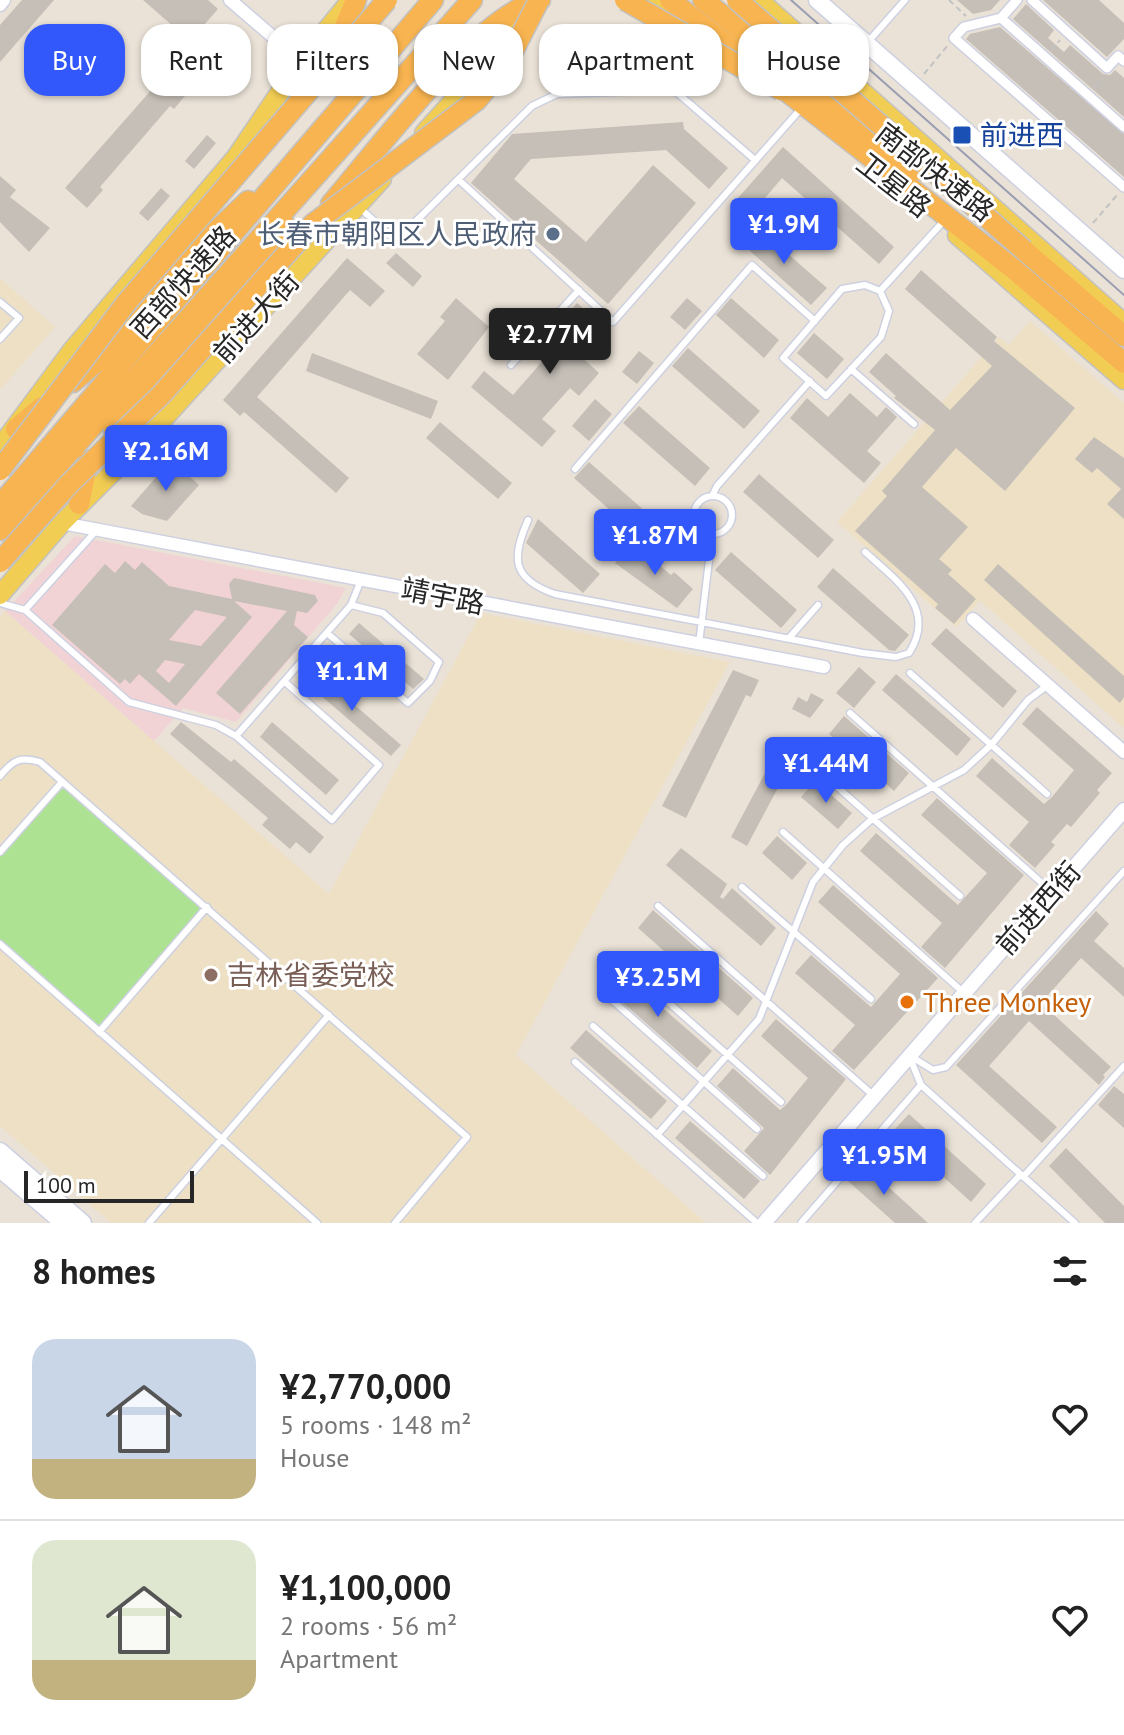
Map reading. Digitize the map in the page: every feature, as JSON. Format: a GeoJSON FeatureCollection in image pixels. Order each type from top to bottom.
{"type":"FeatureCollection","features":[{"type":"Feature","properties":{"kind":"highway"},"geometry":{"type":"LineString","coordinates":[[344,24],[354,0]]}},
{"type":"Feature","properties":{"kind":"highway"},"geometry":{"type":"LineString","coordinates":[[367,24],[387,0]]}},
{"type":"Feature","properties":{"kind":"highway","name":"西部快速路"},"geometry":{"type":"LineString","coordinates":[[0,530],[159,336],[272,188],[433,0]]}},
{"type":"Feature","properties":{"kind":"highway","name":"西部快速路"},"geometry":{"type":"LineString","coordinates":[[0,505],[290,203],[472,0]]}},
{"type":"Feature","properties":{"kind":"highway"},"geometry":{"type":"LineString","coordinates":[[625,0],[738,65]]}},
{"type":"Feature","properties":{"kind":"highway","name":"南部快速路"},"geometry":{"type":"LineString","coordinates":[[670,0],[738,55]]}},
{"type":"Feature","properties":{"kind":"highway","name":"南部快速路"},"geometry":{"type":"LineString","coordinates":[[703,0],[790,71],[1024,250],[1124,336]]}},
{"type":"Feature","properties":{"kind":"highway"},"geometry":{"type":"LineString","coordinates":[[737,0],[1024,250]]}},
{"type":"Feature","properties":{"kind":"highway"},"geometry":{"type":"LineString","coordinates":[[313,224],[477,100],[506,65],[539,2]]}},
{"type":"Feature","properties":{"kind":"highway"},"geometry":{"type":"LineString","coordinates":[[0,562],[69,484],[161,395],[476,39],[509,13],[539,2]]}},
{"type":"Feature","properties":{"kind":"highway"},"geometry":{"type":"LineString","coordinates":[[0,470],[127,302],[306,96]]}},
{"type":"Feature","properties":{"kind":"highway","name":"南部快速路"},"geometry":{"type":"LineString","coordinates":[[789,96],[1010,266],[1124,363]]}},
{"type":"Feature","properties":{"kind":"highway"},"geometry":{"type":"LineString","coordinates":[[16,429],[126,337],[213,234],[248,201],[272,188]]}},
{"type":"Feature","properties":{"kind":"highway"},"geometry":{"type":"LineString","coordinates":[[79,504],[87,463],[263,257],[282,231],[290,203]]}},
{"type":"Feature","properties":{"kind":"main road"},"geometry":{"type":"LineString","coordinates":[[333,24],[354,0]]}},
{"type":"Feature","properties":{"kind":"main road","name":"卫星路"},"geometry":{"type":"LineString","coordinates":[[655,0],[942,223],[1124,380]]}},
{"type":"Feature","properties":{"kind":"main road","name":"卫星路"},"geometry":{"type":"LineString","coordinates":[[717,0],[953,181],[1124,324]]}},
{"type":"Feature","properties":{"kind":"main road"},"geometry":{"type":"LineString","coordinates":[[759,0],[1124,324]]}},
{"type":"Feature","properties":{"kind":"main road"},"geometry":{"type":"LineString","coordinates":[[817,0],[845,24]]}},
{"type":"Feature","properties":{"kind":"main road","name":"前进大街"},"geometry":{"type":"LineString","coordinates":[[0,595],[79,504],[139,446],[358,206],[539,2]]}},
{"type":"Feature","properties":{"kind":"main road"},"geometry":{"type":"LineString","coordinates":[[869,45],[1124,270]]}},
{"type":"Feature","properties":{"kind":"main road"},"geometry":{"type":"LineString","coordinates":[[0,447],[73,349],[228,167],[277,96]]}},
{"type":"Feature","properties":{"kind":"main road"},"geometry":{"type":"LineString","coordinates":[[0,1151],[83,1223]]}},
{"type":"Feature","properties":{"kind":"main road"},"geometry":{"type":"LineString","coordinates":[[3,1176],[63,1223]]}},
{"type":"Feature","properties":{"kind":"street"},"geometry":{"type":"LineString","coordinates":[[0,5],[4,0]]}},
{"type":"Feature","properties":{"kind":"street"},"geometry":{"type":"LineString","coordinates":[[230,0],[267,32]]}},
{"type":"Feature","properties":{"kind":"street"},"geometry":{"type":"LineString","coordinates":[[1017,0],[1001,18],[964,27],[954,38],[1124,188]]}},
{"type":"Feature","properties":{"kind":"street"},"geometry":{"type":"LineString","coordinates":[[1032,0],[1107,68],[1118,56],[1124,61]]}},
{"type":"Feature","properties":{"kind":"street"},"geometry":{"type":"LineString","coordinates":[[1001,18],[1124,127]]}},
{"type":"Feature","properties":{"kind":"street","name":"靖宇路"},"geometry":{"type":"LineString","coordinates":[[62,523],[95,532],[824,667]]}},
{"type":"Feature","properties":{"kind":"street"},"geometry":{"type":"LineString","coordinates":[[973,619],[1124,752]]}},
{"type":"Feature","properties":{"kind":"street","name":"前进西街"},"geometry":{"type":"LineString","coordinates":[[764,1223],[1124,810]]}},
{"type":"Feature","properties":{"kind":"lane"},"geometry":{"type":"LineString","coordinates":[[869,41],[905,0]]}},
{"type":"Feature","properties":{"kind":"lane"},"geometry":{"type":"LineString","coordinates":[[358,206],[396,241],[460,181],[505,130],[532,106],[557,94],[674,90],[755,160]]}},
{"type":"Feature","properties":{"kind":"lane"},"geometry":{"type":"LineString","coordinates":[[460,181],[613,322],[798,112]]}},
{"type":"Feature","properties":{"kind":"lane"},"geometry":{"type":"LineString","coordinates":[[880,291],[942,223]]}},
{"type":"Feature","properties":{"kind":"lane"},"geometry":{"type":"LineString","coordinates":[[575,469],[752,265],[815,321]]}},
{"type":"Feature","properties":{"kind":"lane"},"geometry":{"type":"LineString","coordinates":[[865,285],[880,291],[886,299],[888,323],[881,337],[826,396],[783,358],[842,289],[865,285]]}},
{"type":"Feature","properties":{"kind":"lane"},"geometry":{"type":"LineString","coordinates":[[511,365],[579,290]]}},
{"type":"Feature","properties":{"kind":"lane"},"geometry":{"type":"LineString","coordinates":[[0,302],[19,318],[0,339]]}},
{"type":"Feature","properties":{"kind":"lane"},"geometry":{"type":"LineString","coordinates":[[851,369],[914,424]]}},
{"type":"Feature","properties":{"kind":"lane"},"geometry":{"type":"LineString","coordinates":[[712,496],[717,486],[810,381]]}},
{"type":"Feature","properties":{"kind":"lane"},"geometry":{"type":"LineString","coordinates":[[631,537],[697,527],[712,535],[727,529],[732,513],[723,499],[712,496],[702,499],[695,507],[697,527]]}},
{"type":"Feature","properties":{"kind":"lane"},"geometry":{"type":"LineString","coordinates":[[528,520],[516,563],[524,578],[536,588],[896,657],[909,653],[918,629],[914,598],[865,552]]}},
{"type":"Feature","properties":{"kind":"lane"},"geometry":{"type":"LineString","coordinates":[[25,610],[95,532]]}},
{"type":"Feature","properties":{"kind":"lane"},"geometry":{"type":"LineString","coordinates":[[699,644],[712,535]]}},
{"type":"Feature","properties":{"kind":"lane"},"geometry":{"type":"LineString","coordinates":[[236,736],[351,605],[361,580]]}},
{"type":"Feature","properties":{"kind":"lane"},"geometry":{"type":"LineString","coordinates":[[0,603],[25,610],[129,702],[216,725],[236,736],[332,820],[379,765],[285,682]]}},
{"type":"Feature","properties":{"kind":"lane"},"geometry":{"type":"LineString","coordinates":[[327,633],[408,703],[430,681],[439,662],[383,613],[351,605]]}},
{"type":"Feature","properties":{"kind":"lane"},"geometry":{"type":"LineString","coordinates":[[789,638],[818,605]]}},
{"type":"Feature","properties":{"kind":"lane"},"geometry":{"type":"LineString","coordinates":[[910,673],[1047,794]]}},
{"type":"Feature","properties":{"kind":"lane"},"geometry":{"type":"LineString","coordinates":[[657,1135],[759,1019],[813,882],[824,868],[872,819],[964,770],[991,745],[1028,700],[1048,685]]}},
{"type":"Feature","properties":{"kind":"lane"},"geometry":{"type":"LineString","coordinates":[[850,713],[1052,892]]}},
{"type":"Feature","properties":{"kind":"lane"},"geometry":{"type":"LineString","coordinates":[[0,776],[12,762],[24,757],[40,762],[467,1137],[395,1223]]}},
{"type":"Feature","properties":{"kind":"lane"},"geometry":{"type":"LineString","coordinates":[[825,776],[960,896]]}},
{"type":"Feature","properties":{"kind":"lane"},"geometry":{"type":"LineString","coordinates":[[0,852],[62,782]]}},
{"type":"Feature","properties":{"kind":"lane"},"geometry":{"type":"LineString","coordinates":[[783,832],[964,993]]}},
{"type":"Feature","properties":{"kind":"lane"},"geometry":{"type":"LineString","coordinates":[[909,1056],[922,1059],[933,1070],[946,1067],[1124,871]]}},
{"type":"Feature","properties":{"kind":"lane"},"geometry":{"type":"LineString","coordinates":[[742,887],[871,999]]}},
{"type":"Feature","properties":{"kind":"lane"},"geometry":{"type":"LineString","coordinates":[[658,906],[874,1096]]}},
{"type":"Feature","properties":{"kind":"lane"},"geometry":{"type":"LineString","coordinates":[[99,1032],[207,907]]}},
{"type":"Feature","properties":{"kind":"lane"},"geometry":{"type":"LineString","coordinates":[[0,944],[317,1223]]}},
{"type":"Feature","properties":{"kind":"lane"},"geometry":{"type":"LineString","coordinates":[[625,964],[781,1102]]}},
{"type":"Feature","properties":{"kind":"lane"},"geometry":{"type":"LineString","coordinates":[[604,993],[757,1129]]}},
{"type":"Feature","properties":{"kind":"lane"},"geometry":{"type":"LineString","coordinates":[[149,1223],[329,1015]]}},
{"type":"Feature","properties":{"kind":"lane"},"geometry":{"type":"LineString","coordinates":[[593,1026],[763,1176]]}},
{"type":"Feature","properties":{"kind":"lane"},"geometry":{"type":"LineString","coordinates":[[909,1056],[921,1085],[1075,1223]]}},
{"type":"Feature","properties":{"kind":"lane"},"geometry":{"type":"LineString","coordinates":[[575,1062],[757,1223]]}},
{"type":"Feature","properties":{"kind":"lane"},"geometry":{"type":"LineString","coordinates":[[975,1223],[1124,1066]]}},
{"type":"Feature","properties":{"kind":"lane"},"geometry":{"type":"LineString","coordinates":[[801,1223],[921,1085]]}},
{"type":"Feature","properties":{"kind":"path"},"geometry":{"type":"LineString","coordinates":[[949,0],[975,24]]}},
{"type":"Feature","properties":{"kind":"path"},"geometry":{"type":"LineString","coordinates":[[1045,57],[1067,31]]}},
{"type":"Feature","properties":{"kind":"path"},"geometry":{"type":"LineString","coordinates":[[921,78],[954,38]]}},
{"type":"Feature","properties":{"kind":"path"},"geometry":{"type":"LineString","coordinates":[[1087,95],[1107,68]]}},
{"type":"Feature","properties":{"kind":"path"},"geometry":{"type":"LineString","coordinates":[[1089,226],[1124,188]]}},
{"type":"Feature","properties":{"kind":"shaded area"},"geometry":{"type":"Polygon","coordinates":[[[0,278],[55,327],[0,390],[0,278]]]}},
{"type":"Feature","properties":{"kind":"shaded area"},"geometry":{"type":"Polygon","coordinates":[[[1030,321],[1124,403],[1124,728],[980,601],[956,627],[837,522],[999,337],[1009,345],[1030,321]]]}},
{"type":"Feature","properties":{"kind":"shaded area"},"geometry":{"type":"Polygon","coordinates":[[[75,536],[346,588],[337,604],[236,722],[183,708],[154,741],[5,611],[75,536]]]}},
{"type":"Feature","properties":{"kind":"shaded area","name":"吉林省委党校"},"geometry":{"type":"Polygon","coordinates":[[[5,611],[329,894],[481,613],[730,662],[516,1055],[706,1223],[111,1223],[0,1126],[0,617],[5,611]]]}},
{"type":"Feature","properties":{"kind":"green space"},"geometry":{"type":"Polygon","coordinates":[[[62,782],[207,907],[99,1032],[0,944],[0,852],[62,782]]]}},
{"type":"Feature","properties":{"kind":"building"},"geometry":{"type":"Polygon","coordinates":[[[22,0],[54,0],[33,24],[24,24],[24,34],[0,62],[0,25],[22,0]]]}},
{"type":"Feature","properties":{"kind":"building"},"geometry":{"type":"Polygon","coordinates":[[[143,0],[208,0],[218,9],[205,24],[171,24],[143,0]]]}},
{"type":"Feature","properties":{"kind":"building"},"geometry":{"type":"Polygon","coordinates":[[[957,0],[1000,0],[991,10],[973,14],[957,0]]]}},
{"type":"Feature","properties":{"kind":"building"},"geometry":{"type":"Polygon","coordinates":[[[1043,0],[1099,0],[1124,23],[1124,39],[1107,57],[1043,0]]]}},
{"type":"Feature","properties":{"kind":"building"},"geometry":{"type":"Polygon","coordinates":[[[1026,4],[1054,30],[1048,38],[1064,52],[1070,45],[1103,74],[1110,75],[1115,70],[1124,78],[1124,117],[1013,19],[1026,4]]]}},
{"type":"Feature","properties":{"kind":"building"},"geometry":{"type":"Polygon","coordinates":[[[1000,27],[1124,134],[1124,177],[966,39],[970,34],[1000,27]]]}},
{"type":"Feature","properties":{"kind":"building"},"geometry":{"type":"Polygon","coordinates":[[[146,96],[185,96],[174,109],[170,106],[100,187],[103,190],[87,208],[65,188],[146,96]]]}},
{"type":"Feature","properties":{"kind":"building"},"geometry":{"type":"Polygon","coordinates":[[[683,122],[684,129],[728,168],[709,189],[666,150],[531,159],[514,179],[586,242],[653,165],[696,203],[608,304],[471,183],[512,134],[683,122]]]}},
{"type":"Feature","properties":{"kind":"building"},"geometry":{"type":"Polygon","coordinates":[[[207,135],[216,143],[194,169],[185,161],[207,135]]]}},
{"type":"Feature","properties":{"kind":"building"},"geometry":{"type":"Polygon","coordinates":[[[783,147],[894,247],[879,264],[782,178],[753,212],[738,198],[783,147]]]}},
{"type":"Feature","properties":{"kind":"building"},"geometry":{"type":"Polygon","coordinates":[[[0,176],[16,190],[10,197],[50,228],[29,252],[0,222],[0,176]]]}},
{"type":"Feature","properties":{"kind":"building"},"geometry":{"type":"Polygon","coordinates":[[[161,188],[170,196],[148,221],[139,213],[161,188]]]}},
{"type":"Feature","properties":{"kind":"building"},"geometry":{"type":"Polygon","coordinates":[[[756,226],[827,288],[811,305],[741,243],[756,226]]]}},
{"type":"Feature","properties":{"kind":"building"},"geometry":{"type":"Polygon","coordinates":[[[396,253],[422,276],[413,287],[386,263],[396,253]]]}},
{"type":"Feature","properties":{"kind":"building"},"geometry":{"type":"Polygon","coordinates":[[[347,258],[385,291],[370,307],[350,290],[257,397],[349,478],[336,493],[244,412],[240,416],[223,400],[347,258]]]}},
{"type":"Feature","properties":{"kind":"building"},"geometry":{"type":"Polygon","coordinates":[[[921,270],[997,337],[994,341],[1075,408],[1005,491],[956,448],[922,487],[968,527],[939,559],[952,570],[948,574],[976,599],[954,624],[935,608],[938,604],[855,531],[887,496],[882,491],[935,430],[894,398],[896,396],[869,372],[886,353],[950,410],[992,366],[905,289],[921,270]]]}},
{"type":"Feature","properties":{"kind":"building"},"geometry":{"type":"Polygon","coordinates":[[[456,298],[489,327],[448,380],[417,354],[445,321],[440,317],[456,298]]]}},
{"type":"Feature","properties":{"kind":"building"},"geometry":{"type":"Polygon","coordinates":[[[687,298],[702,311],[685,330],[670,317],[687,298]]]}},
{"type":"Feature","properties":{"kind":"building"},"geometry":{"type":"Polygon","coordinates":[[[731,298],[779,340],[764,358],[716,315],[731,298]]]}},
{"type":"Feature","properties":{"kind":"building"},"geometry":{"type":"Polygon","coordinates":[[[577,303],[610,332],[585,360],[599,373],[579,396],[570,388],[542,419],[556,431],[542,447],[471,387],[484,371],[513,395],[553,349],[544,341],[577,303]]]}},
{"type":"Feature","properties":{"kind":"building"},"geometry":{"type":"Polygon","coordinates":[[[814,333],[844,359],[827,379],[797,353],[814,333]]]}},
{"type":"Feature","properties":{"kind":"building"},"geometry":{"type":"Polygon","coordinates":[[[688,348],[760,411],[744,429],[672,366],[688,348]]]}},
{"type":"Feature","properties":{"kind":"building"},"geometry":{"type":"Polygon","coordinates":[[[639,351],[654,363],[637,384],[622,372],[639,351]]]}},
{"type":"Feature","properties":{"kind":"building"},"geometry":{"type":"Polygon","coordinates":[[[312,353],[438,401],[431,419],[306,371],[312,353]]]}},
{"type":"Feature","properties":{"kind":"building"},"geometry":{"type":"Polygon","coordinates":[[[850,393],[877,417],[886,407],[897,417],[867,451],[881,463],[864,483],[790,418],[807,398],[828,417],[850,393]]]}},
{"type":"Feature","properties":{"kind":"building"},"geometry":{"type":"Polygon","coordinates":[[[595,399],[612,414],[589,441],[572,426],[595,399]]]}},
{"type":"Feature","properties":{"kind":"building"},"geometry":{"type":"Polygon","coordinates":[[[639,406],[710,468],[695,486],[623,423],[639,406]]]}},
{"type":"Feature","properties":{"kind":"building"},"geometry":{"type":"Polygon","coordinates":[[[440,422],[512,483],[498,499],[426,438],[440,422]]]}},
{"type":"Feature","properties":{"kind":"building"},"geometry":{"type":"Polygon","coordinates":[[[1094,437],[1124,458],[1124,519],[1107,504],[1121,489],[1097,468],[1092,473],[1075,459],[1094,437]]]}},
{"type":"Feature","properties":{"kind":"building"},"geometry":{"type":"Polygon","coordinates":[[[171,460],[199,485],[167,521],[142,514],[131,506],[171,460]]]}},
{"type":"Feature","properties":{"kind":"building"},"geometry":{"type":"Polygon","coordinates":[[[589,462],[646,512],[631,529],[574,478],[589,462]]]}},
{"type":"Feature","properties":{"kind":"building"},"geometry":{"type":"Polygon","coordinates":[[[759,474],[834,540],[818,558],[743,492],[759,474]]]}},
{"type":"Feature","properties":{"kind":"building"},"geometry":{"type":"Polygon","coordinates":[[[538,519],[600,574],[583,593],[526,543],[538,519]]]}},
{"type":"Feature","properties":{"kind":"building"},"geometry":{"type":"Polygon","coordinates":[[[630,545],[671,575],[674,572],[693,589],[677,608],[615,563],[630,545]]]}},
{"type":"Feature","properties":{"kind":"building"},"geometry":{"type":"Polygon","coordinates":[[[731,552],[797,610],[781,628],[715,570],[731,552]]]}},
{"type":"Feature","properties":{"kind":"building"},"geometry":{"type":"Polygon","coordinates":[[[125,561],[135,570],[142,562],[169,586],[232,599],[229,584],[234,578],[315,595],[318,601],[307,613],[297,611],[294,625],[308,637],[240,714],[216,693],[287,611],[234,601],[252,617],[176,706],[139,674],[130,684],[125,679],[120,684],[52,625],[105,564],[115,573],[125,561]],[[195,610],[169,640],[201,646],[227,617],[195,610]],[[165,660],[156,671],[169,683],[185,664],[165,660]]]}},
{"type":"Feature","properties":{"kind":"building"},"geometry":{"type":"Polygon","coordinates":[[[998,564],[1124,676],[1124,697],[1120,703],[984,580],[998,564]]]}},
{"type":"Feature","properties":{"kind":"building"},"geometry":{"type":"Polygon","coordinates":[[[833,568],[909,635],[895,651],[889,650],[817,587],[833,568]]]}},
{"type":"Feature","properties":{"kind":"building"},"geometry":{"type":"Polygon","coordinates":[[[359,623],[424,679],[413,689],[349,634],[359,623]]]}},
{"type":"Feature","properties":{"kind":"building"},"geometry":{"type":"Polygon","coordinates":[[[946,628],[1017,691],[1003,708],[931,644],[946,628]]]}},
{"type":"Feature","properties":{"kind":"building"},"geometry":{"type":"Polygon","coordinates":[[[859,667],[876,682],[854,708],[836,693],[859,667]]]}},
{"type":"Feature","properties":{"kind":"building"},"geometry":{"type":"Polygon","coordinates":[[[314,670],[401,745],[391,756],[304,681],[314,670]]]}},
{"type":"Feature","properties":{"kind":"building"},"geometry":{"type":"Polygon","coordinates":[[[733,670],[759,680],[751,697],[746,695],[686,818],[662,806],[733,670]]]}},
{"type":"Feature","properties":{"kind":"building"},"geometry":{"type":"Polygon","coordinates":[[[896,674],[971,739],[957,756],[882,690],[896,674]]]}},
{"type":"Feature","properties":{"kind":"building"},"geometry":{"type":"Polygon","coordinates":[[[811,693],[824,700],[810,718],[792,709],[798,697],[807,702],[811,693]]]}},
{"type":"Feature","properties":{"kind":"building"},"geometry":{"type":"Polygon","coordinates":[[[1037,707],[1112,773],[1097,790],[1100,793],[1071,827],[1067,824],[1051,842],[1055,845],[1035,868],[1009,845],[1029,822],[976,776],[992,758],[1044,804],[1052,797],[1074,770],[1022,724],[1037,707]]]}},
{"type":"Feature","properties":{"kind":"building"},"geometry":{"type":"Polygon","coordinates":[[[844,716],[909,773],[894,791],[829,734],[844,716]]]}},
{"type":"Feature","properties":{"kind":"building"},"geometry":{"type":"Polygon","coordinates":[[[181,722],[231,762],[234,759],[324,837],[310,854],[296,842],[290,849],[262,825],[268,818],[170,734],[181,722]]]}},
{"type":"Feature","properties":{"kind":"building"},"geometry":{"type":"Polygon","coordinates":[[[272,722],[339,780],[326,795],[260,737],[272,722]]]}},
{"type":"Feature","properties":{"kind":"building"},"geometry":{"type":"Polygon","coordinates":[[[773,758],[789,767],[747,846],[731,837],[773,758]]]}},
{"type":"Feature","properties":{"kind":"building"},"geometry":{"type":"Polygon","coordinates":[[[815,781],[852,813],[838,829],[801,797],[815,781]]]}},
{"type":"Feature","properties":{"kind":"building"},"geometry":{"type":"Polygon","coordinates":[[[937,798],[1024,875],[945,968],[921,947],[942,923],[860,851],[876,833],[958,905],[987,873],[921,815],[937,798]]]}},
{"type":"Feature","properties":{"kind":"building"},"geometry":{"type":"Polygon","coordinates":[[[777,836],[807,863],[792,880],[762,853],[777,836]]]}},
{"type":"Feature","properties":{"kind":"building"},"geometry":{"type":"Polygon","coordinates":[[[681,848],[727,884],[720,897],[723,899],[732,888],[776,928],[761,946],[666,865],[681,848]]]}},
{"type":"Feature","properties":{"kind":"building"},"geometry":{"type":"Polygon","coordinates":[[[833,885],[938,978],[854,1070],[832,1051],[855,1025],[795,973],[811,955],[871,1007],[900,974],[818,902],[833,885]]]}},
{"type":"Feature","properties":{"kind":"building"},"geometry":{"type":"Polygon","coordinates":[[[653,910],[753,998],[738,1016],[638,928],[653,910]]]}},
{"type":"Feature","properties":{"kind":"building"},"geometry":{"type":"Polygon","coordinates":[[[1096,911],[1109,924],[1094,941],[1124,968],[1124,997],[1081,958],[1041,1003],[1111,1067],[1103,1075],[1105,1077],[1099,1085],[1029,1021],[989,1066],[1057,1127],[1042,1143],[956,1065],[1096,911]]]}},
{"type":"Feature","properties":{"kind":"building"},"geometry":{"type":"Polygon","coordinates":[[[618,969],[712,1051],[697,1068],[604,986],[618,969]]]}},
{"type":"Feature","properties":{"kind":"building"},"geometry":{"type":"Polygon","coordinates":[[[776,1019],[846,1079],[770,1175],[744,1151],[764,1128],[717,1086],[733,1068],[780,1110],[786,1105],[808,1078],[761,1036],[776,1019]]]}},
{"type":"Feature","properties":{"kind":"building"},"geometry":{"type":"Polygon","coordinates":[[[586,1030],[667,1101],[651,1119],[570,1048],[586,1030]]]}},
{"type":"Feature","properties":{"kind":"building"},"geometry":{"type":"Polygon","coordinates":[[[1114,1086],[1124,1094],[1124,1128],[1098,1105],[1114,1086]]]}},
{"type":"Feature","properties":{"kind":"building"},"geometry":{"type":"Polygon","coordinates":[[[909,1114],[986,1184],[971,1202],[893,1131],[909,1114]]]}},
{"type":"Feature","properties":{"kind":"building"},"geometry":{"type":"Polygon","coordinates":[[[690,1121],[760,1181],[744,1199],[675,1138],[690,1121]]]}},
{"type":"Feature","properties":{"kind":"building"},"geometry":{"type":"Polygon","coordinates":[[[1066,1148],[1124,1206],[1124,1223],[1105,1223],[1049,1166],[1066,1148]]]}},
{"type":"Feature","properties":{"kind":"building"},"geometry":{"type":"Polygon","coordinates":[[[863,1164],[928,1223],[895,1223],[848,1181],[863,1164]]]}},
{"type":"Feature","properties":{"kind":"tram line"},"geometry":{"type":"LineString","coordinates":[[791,0],[1124,295]]}},
{"type":"Feature","properties":{"kind":"place","name":"前进西"},"geometry":{"type":"Point","coordinates":[962,135]}},
{"type":"Feature","properties":{"kind":"place","name":"长春市朝阳区人民政府"},"geometry":{"type":"Point","coordinates":[553,234]}},
{"type":"Feature","properties":{"kind":"place","name":"吉林省委党校"},"geometry":{"type":"Point","coordinates":[211,975]}},
{"type":"Feature","properties":{"kind":"place","name":"Three Monkey"},"geometry":{"type":"Point","coordinates":[907,1002]}}]}
